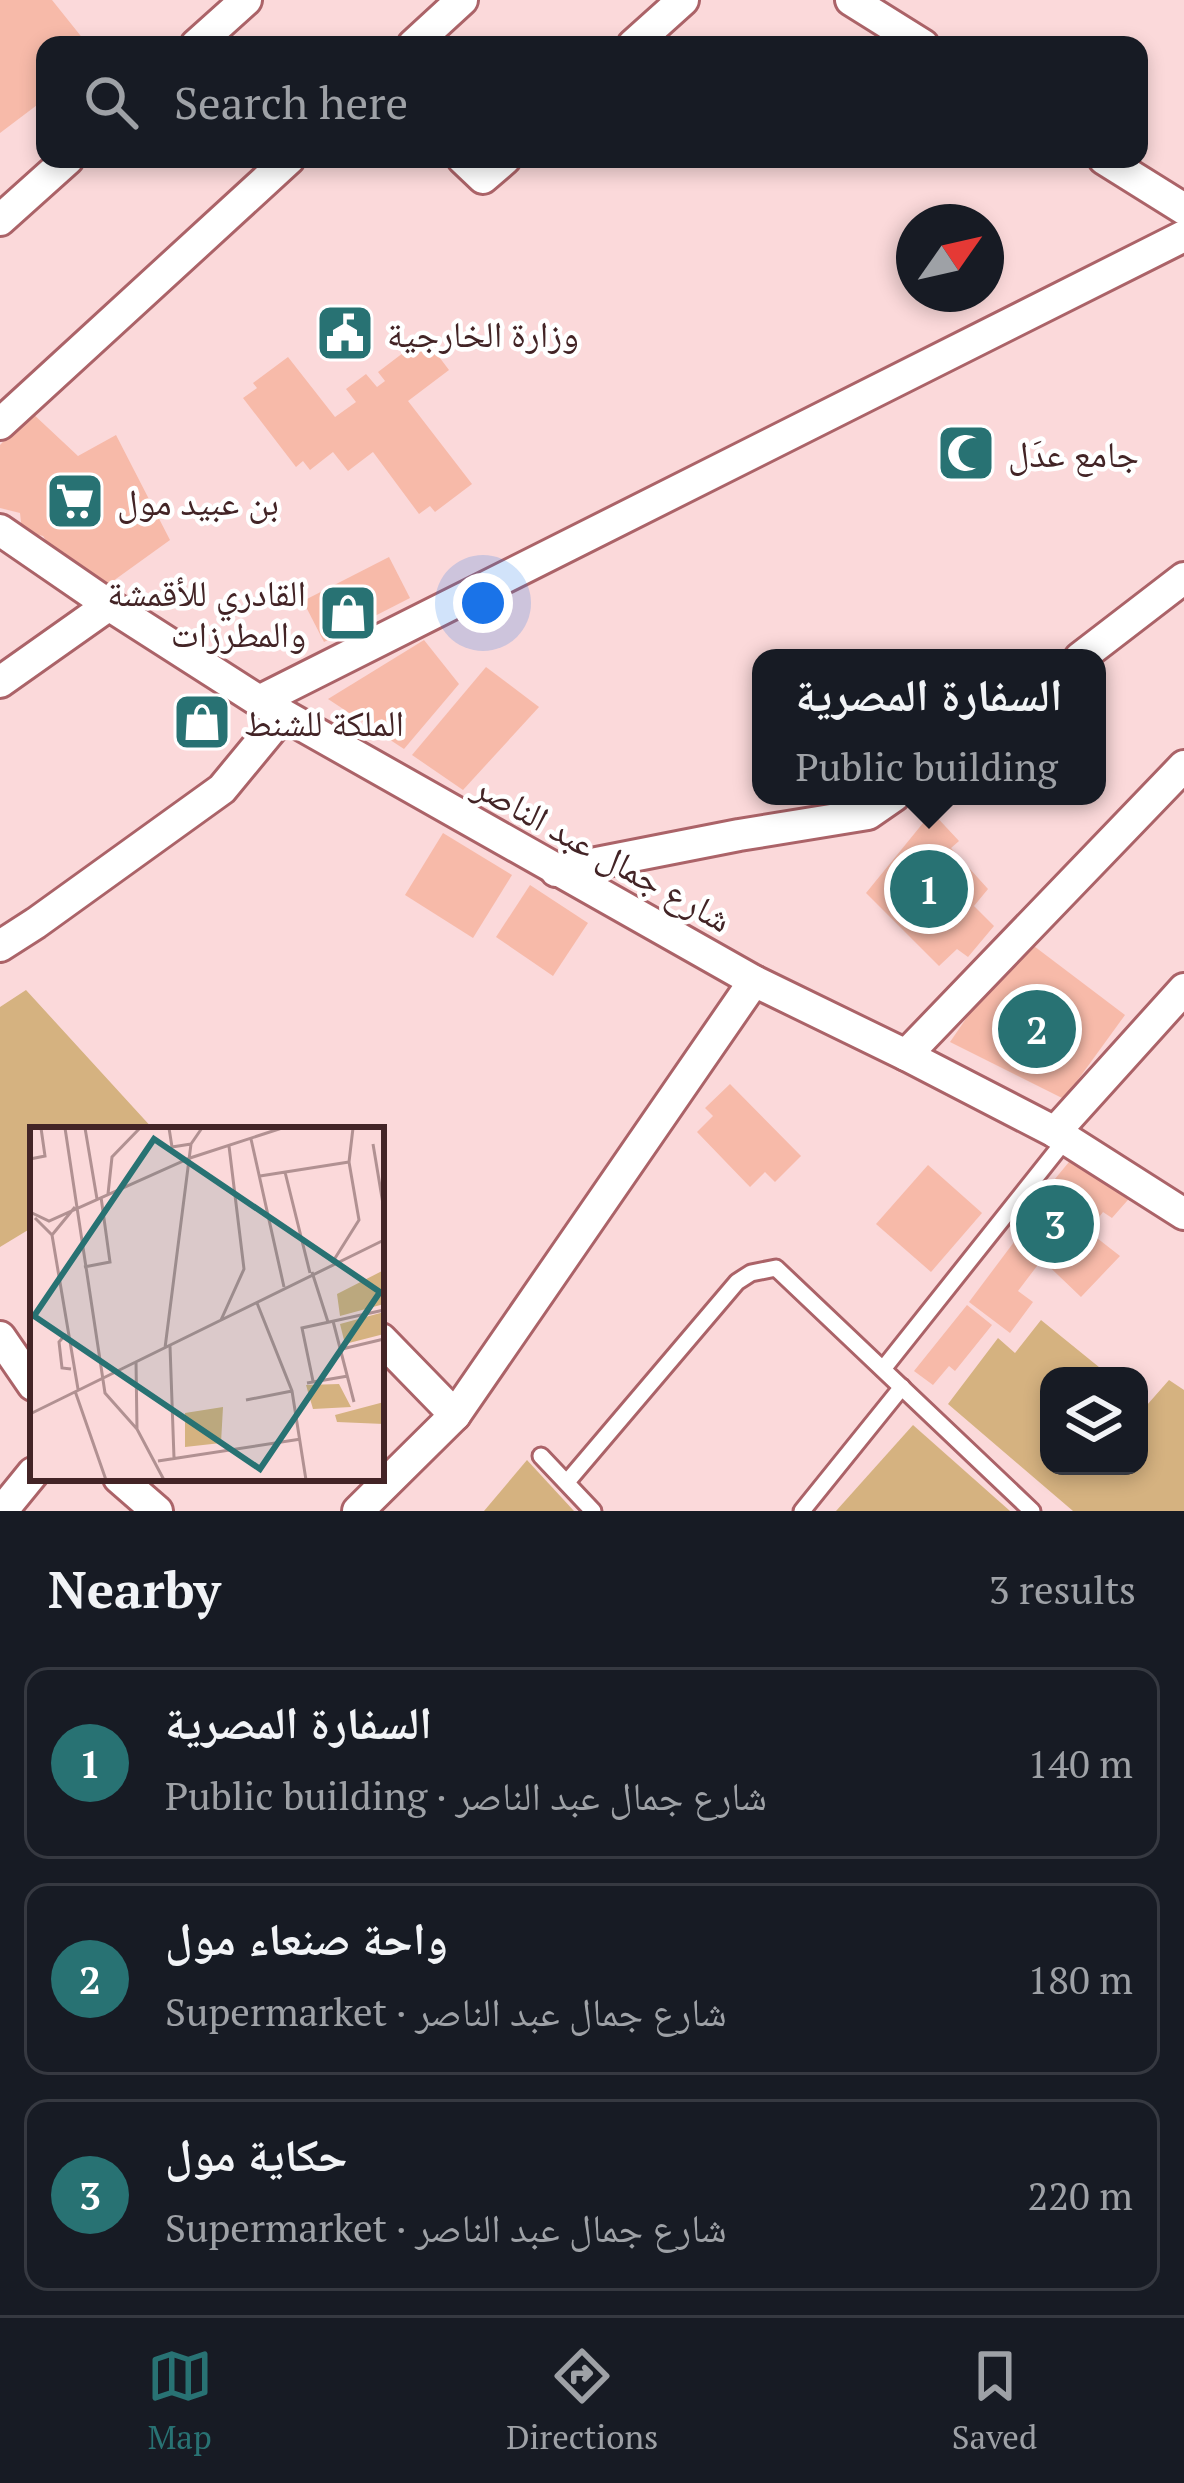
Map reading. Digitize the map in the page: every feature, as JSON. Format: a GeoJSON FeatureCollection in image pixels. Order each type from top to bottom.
{"type":"FeatureCollection","features":[{"type":"Feature","properties":{"kind":"street"},"geometry":{"type":"LineString","coordinates":[[423,36],[462,0]]}},
{"type":"Feature","properties":{"kind":"street"},"geometry":{"type":"LineString","coordinates":[[643,36],[683,0]]}},
{"type":"Feature","properties":{"kind":"street"},"geometry":{"type":"LineString","coordinates":[[851,0],[909,36]]}},
{"type":"Feature","properties":{"kind":"street"},"geometry":{"type":"LineString","coordinates":[[205,36],[241,2]]}},
{"type":"Feature","properties":{"kind":"street"},"geometry":{"type":"LineString","coordinates":[[6,206],[56,168]]}},
{"type":"Feature","properties":{"kind":"street"},"geometry":{"type":"LineString","coordinates":[[0,424],[279,168]]}},
{"type":"Feature","properties":{"kind":"street"},"geometry":{"type":"LineString","coordinates":[[1118,168],[1184,209]]}},
{"type":"Feature","properties":{"kind":"street"},"geometry":{"type":"LineString","coordinates":[[0,946],[222,789],[271,708],[1184,236]]}},
{"type":"Feature","properties":{"kind":"street","name":"شارع جمال عبد الناصر"},"geometry":{"type":"LineString","coordinates":[[0,530],[271,708],[754,982],[1061,1135],[1178,1205]]}},
{"type":"Feature","properties":{"kind":"street"},"geometry":{"type":"LineString","coordinates":[[1092,649],[1184,578]]}},
{"type":"Feature","properties":{"kind":"street"},"geometry":{"type":"LineString","coordinates":[[0,682],[109,604]]}},
{"type":"Feature","properties":{"kind":"street"},"geometry":{"type":"LineString","coordinates":[[906,1054],[1184,766]]}},
{"type":"Feature","properties":{"kind":"street"},"geometry":{"type":"LineString","coordinates":[[556,871],[868,814],[881,805]]}},
{"type":"Feature","properties":{"kind":"street"},"geometry":{"type":"LineString","coordinates":[[358,1511],[455,1414],[754,982]]}},
{"type":"Feature","properties":{"kind":"street"},"geometry":{"type":"LineString","coordinates":[[1061,1135],[1184,989]]}},
{"type":"Feature","properties":{"kind":"street"},"geometry":{"type":"LineString","coordinates":[[0,1337],[30,1381]]}},
{"type":"Feature","properties":{"kind":"street"},"geometry":{"type":"LineString","coordinates":[[384,1342],[455,1414]]}},
{"type":"Feature","properties":{"kind":"street"},"geometry":{"type":"LineString","coordinates":[[2,1511],[30,1477]]}},
{"type":"Feature","properties":{"kind":"street"},"geometry":{"type":"LineString","coordinates":[[122,1481],[157,1511]]}},
{"type":"Feature","properties":{"kind":"lane"},"geometry":{"type":"LineString","coordinates":[[883,1369],[1061,1135]]}},
{"type":"Feature","properties":{"kind":"lane"},"geometry":{"type":"LineString","coordinates":[[567,1482],[737,1282],[751,1273],[776,1268],[1033,1511]]}},
{"type":"Feature","properties":{"kind":"lane"},"geometry":{"type":"LineString","coordinates":[[802,1511],[902,1387]]}},
{"type":"Feature","properties":{"kind":"lane"},"geometry":{"type":"LineString","coordinates":[[541,1456],[593,1511]]}},
{"type":"Feature","properties":{"kind":"shaded area"},"geometry":{"type":"Polygon","coordinates":[[[26,990],[151,1127],[30,1127],[30,1229],[0,1247],[0,1007],[26,990]]]}},
{"type":"Feature","properties":{"kind":"shaded area"},"geometry":{"type":"Polygon","coordinates":[[[1041,1320],[1099,1367],[1040,1367],[1040,1475],[1148,1475],[1148,1404],[1169,1380],[1184,1390],[1184,1511],[1073,1511],[948,1404],[998,1338],[1015,1353],[1041,1320]]]}},
{"type":"Feature","properties":{"kind":"shaded area"},"geometry":{"type":"Polygon","coordinates":[[[913,1425],[1010,1511],[836,1511],[913,1425]]]}},
{"type":"Feature","properties":{"kind":"shaded area"},"geometry":{"type":"Polygon","coordinates":[[[527,1460],[574,1511],[484,1511],[527,1460]]]}},
{"type":"Feature","properties":{"kind":"building"},"geometry":{"type":"Polygon","coordinates":[[[0,0],[52,0],[81,36],[36,36],[36,106],[0,133],[0,0]]]}},
{"type":"Feature","properties":{"kind":"building"},"geometry":{"type":"Polygon","coordinates":[[[424,337],[449,370],[408,401],[472,484],[435,512],[430,506],[419,514],[373,452],[348,471],[333,452],[310,470],[303,461],[296,467],[243,398],[257,388],[253,383],[288,357],[335,417],[356,402],[346,389],[366,374],[377,387],[385,381],[378,372],[424,337]]]}},
{"type":"Feature","properties":{"kind":"building","name":"بن عبيد مول"},"geometry":{"type":"Polygon","coordinates":[[[31,412],[78,456],[116,435],[170,540],[95,594],[81,566],[66,566],[65,553],[51,548],[43,536],[22,531],[20,513],[0,508],[0,445],[31,412]]]}},
{"type":"Feature","properties":{"kind":"building"},"geometry":{"type":"Polygon","coordinates":[[[389,557],[410,598],[324,642],[303,601],[389,557]]]}},
{"type":"Feature","properties":{"kind":"building"},"geometry":{"type":"Polygon","coordinates":[[[424,640],[459,684],[404,749],[328,699],[424,640]]]}},
{"type":"Feature","properties":{"kind":"building"},"geometry":{"type":"Polygon","coordinates":[[[486,667],[539,707],[463,790],[412,755],[486,667]]]}},
{"type":"Feature","properties":{"kind":"building"},"geometry":{"type":"Polygon","coordinates":[[[932,812],[959,841],[951,848],[988,889],[974,906],[994,926],[968,957],[957,949],[939,966],[866,893],[932,812]],[[931,873],[913,893],[936,914],[954,894],[931,873]]]}},
{"type":"Feature","properties":{"kind":"building"},"geometry":{"type":"Polygon","coordinates":[[[443,833],[512,875],[473,938],[405,895],[443,833]]]}},
{"type":"Feature","properties":{"kind":"building"},"geometry":{"type":"Polygon","coordinates":[[[530,885],[588,923],[553,976],[496,937],[530,885]]]}},
{"type":"Feature","properties":{"kind":"building"},"geometry":{"type":"Polygon","coordinates":[[[1022,937],[1125,1015],[1064,1099],[950,1042],[1022,937]]]}},
{"type":"Feature","properties":{"kind":"building"},"geometry":{"type":"Polygon","coordinates":[[[730,1084],[801,1156],[775,1182],[765,1172],[750,1187],[697,1132],[713,1116],[705,1108],[730,1084]]]}},
{"type":"Feature","properties":{"kind":"building"},"geometry":{"type":"Polygon","coordinates":[[[1078,1151],[1134,1193],[1112,1218],[1103,1212],[1088,1231],[1120,1256],[1081,1297],[1012,1231],[1078,1151]]]}},
{"type":"Feature","properties":{"kind":"building"},"geometry":{"type":"Polygon","coordinates":[[[928,1165],[982,1213],[931,1272],[876,1224],[928,1165]]]}},
{"type":"Feature","properties":{"kind":"building"},"geometry":{"type":"Polygon","coordinates":[[[1014,1242],[1040,1262],[1018,1291],[1033,1302],[1010,1333],[969,1302],[1014,1242]]]}},
{"type":"Feature","properties":{"kind":"building"},"geometry":{"type":"Polygon","coordinates":[[[967,1305],[992,1325],[955,1371],[949,1366],[933,1385],[914,1371],[967,1305]]]}},
{"type":"Feature","properties":{"kind":"place","name":"وزارة الخارجية"},"geometry":{"type":"Point","coordinates":[345,333]}},
{"type":"Feature","properties":{"kind":"place","name":"جامع عدَل"},"geometry":{"type":"Point","coordinates":[966,453]}},
{"type":"Feature","properties":{"kind":"place","name":"بن عبيد مول"},"geometry":{"type":"Point","coordinates":[75,501]}},
{"type":"Feature","properties":{"kind":"place","name":"القادري للأقمشة والمطرزات"},"geometry":{"type":"Point","coordinates":[348,613]}},
{"type":"Feature","properties":{"kind":"place","name":"الملكة للشنط"},"geometry":{"type":"Point","coordinates":[202,722]}},
{"type":"Feature","properties":{"kind":"place","name":"السفارة المصرية"},"geometry":{"type":"Point","coordinates":[929,889]}},
{"type":"Feature","properties":{"kind":"place","name":"واحة صنعاء مول"},"geometry":{"type":"Point","coordinates":[1037,1029]}},
{"type":"Feature","properties":{"kind":"place","name":"حكاية مول"},"geometry":{"type":"Point","coordinates":[1055,1224]}}]}
